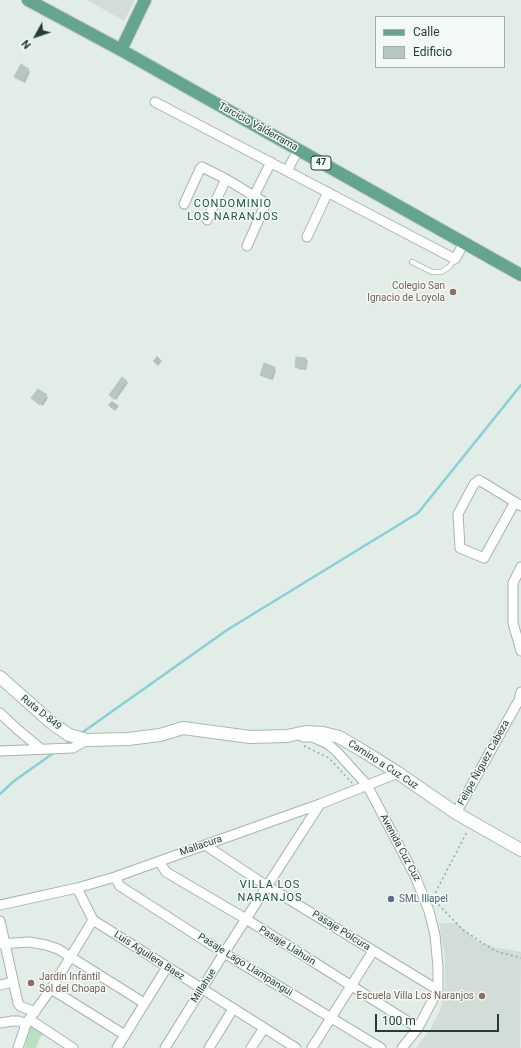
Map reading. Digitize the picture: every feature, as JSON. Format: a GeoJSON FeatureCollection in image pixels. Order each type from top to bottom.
{"type":"FeatureCollection","features":[{"type":"Feature","properties":{"kind":"main road","name":"Tarcicio Valderrama"},"geometry":{"type":"LineString","coordinates":[[28,0],[121,50],[521,275]]}},
{"type":"Feature","properties":{"kind":"main road"},"geometry":{"type":"LineString","coordinates":[[121,50],[145,0]]}},
{"type":"Feature","properties":{"kind":"main road","name":"Ruta D-849"},"geometry":{"type":"LineString","coordinates":[[0,677],[53,724],[69,735],[87,740]]}},
{"type":"Feature","properties":{"kind":"main road","name":"Camino a Cuz Cuz"},"geometry":{"type":"LineString","coordinates":[[87,740],[128,739],[160,736],[183,728],[250,737],[287,736],[306,732],[323,733],[339,737],[398,773],[456,813],[521,850]]}},
{"type":"Feature","properties":{"kind":"street"},"geometry":{"type":"LineString","coordinates":[[155,102],[455,259],[464,243]]}},
{"type":"Feature","properties":{"kind":"street"},"geometry":{"type":"LineString","coordinates":[[287,171],[298,150]]}},
{"type":"Feature","properties":{"kind":"street"},"geometry":{"type":"LineString","coordinates":[[254,196],[271,162]]}},
{"type":"Feature","properties":{"kind":"street"},"geometry":{"type":"LineString","coordinates":[[184,204],[202,167],[226,179],[264,202],[265,205],[247,246]]}},
{"type":"Feature","properties":{"kind":"street"},"geometry":{"type":"LineString","coordinates":[[207,220],[226,179]]}},
{"type":"Feature","properties":{"kind":"street"},"geometry":{"type":"LineString","coordinates":[[307,237],[328,192]]}},
{"type":"Feature","properties":{"kind":"street"},"geometry":{"type":"LineString","coordinates":[[479,480],[518,504],[484,558],[460,548],[458,514],[474,484],[479,480]]}},
{"type":"Feature","properties":{"kind":"street"},"geometry":{"type":"LineString","coordinates":[[521,567],[513,583],[513,622],[521,651]]}},
{"type":"Feature","properties":{"kind":"street","name":"Felipe Ñiguez Cabeza"},"geometry":{"type":"LineString","coordinates":[[456,813],[519,700],[521,692]]}},
{"type":"Feature","properties":{"kind":"street"},"geometry":{"type":"LineString","coordinates":[[0,713],[41,749]]}},
{"type":"Feature","properties":{"kind":"street","name":"Avenida Cuz Cuz"},"geometry":{"type":"LineString","coordinates":[[287,736],[312,737],[328,744],[338,752],[367,785],[415,876],[429,911],[435,936],[438,967],[438,990],[418,1028],[402,1048]]}},
{"type":"Feature","properties":{"kind":"street"},"geometry":{"type":"LineString","coordinates":[[0,751],[73,748],[87,740]]}},
{"type":"Feature","properties":{"kind":"street","name":"Mallacura"},"geometry":{"type":"LineString","coordinates":[[0,904],[77,888],[115,877],[320,804],[398,773]]}},
{"type":"Feature","properties":{"kind":"street","name":"Millahue"},"geometry":{"type":"LineString","coordinates":[[165,1048],[320,804]]}},
{"type":"Feature","properties":{"kind":"street","name":"Pasaje Polcura"},"geometry":{"type":"LineString","coordinates":[[205,845],[267,886],[438,990]]}},
{"type":"Feature","properties":{"kind":"street","name":"Pasaje Llahuin"},"geometry":{"type":"LineString","coordinates":[[159,861],[166,872],[246,920],[418,1028]]}},
{"type":"Feature","properties":{"kind":"street","name":"Pasaje Lago Llampangui"},"geometry":{"type":"LineString","coordinates":[[115,877],[120,886],[224,953],[381,1048]]}},
{"type":"Feature","properties":{"kind":"street"},"geometry":{"type":"LineString","coordinates":[[18,1048],[28,1022],[51,989],[93,920],[77,888]]}},
{"type":"Feature","properties":{"kind":"street","name":"Luis Aguilera Baez"},"geometry":{"type":"LineString","coordinates":[[93,920],[292,1047]]}},
{"type":"Feature","properties":{"kind":"street"},"geometry":{"type":"LineString","coordinates":[[0,921],[2,944],[19,1004],[35,1012]]}},
{"type":"Feature","properties":{"kind":"street"},"geometry":{"type":"LineString","coordinates":[[2,944],[29,942],[58,949],[70,958],[144,1003]]}},
{"type":"Feature","properties":{"kind":"street"},"geometry":{"type":"LineString","coordinates":[[312,1048],[373,951]]}},
{"type":"Feature","properties":{"kind":"street"},"geometry":{"type":"LineString","coordinates":[[117,1048],[167,967]]}},
{"type":"Feature","properties":{"kind":"street"},"geometry":{"type":"LineString","coordinates":[[0,985],[13,982]]}},
{"type":"Feature","properties":{"kind":"street"},"geometry":{"type":"LineString","coordinates":[[51,989],[125,1035]]}},
{"type":"Feature","properties":{"kind":"street"},"geometry":{"type":"LineString","coordinates":[[209,1048],[234,1009]]}},
{"type":"Feature","properties":{"kind":"street"},"geometry":{"type":"LineString","coordinates":[[0,1023],[12,1021],[28,1022],[73,1048]]}},
{"type":"Feature","properties":{"kind":"street"},"geometry":{"type":"LineString","coordinates":[[251,1048],[264,1028]]}},
{"type":"Feature","properties":{"kind":"lane"},"geometry":{"type":"LineString","coordinates":[[412,262],[432,272],[442,272],[449,267],[455,259]]}},
{"type":"Feature","properties":{"kind":"path"},"geometry":{"type":"LineString","coordinates":[[472,822],[432,898],[463,930],[494,951],[521,958]]}},
{"type":"Feature","properties":{"kind":"shaded area"},"geometry":{"type":"Polygon","coordinates":[[[87,0],[135,0],[124,21],[87,0]]]}},
{"type":"Feature","properties":{"kind":"shaded area","name":"Escuela Villa Los Naranjos"},"geometry":{"type":"Polygon","coordinates":[[[439,923],[457,923],[477,941],[498,948],[521,952],[520,1048],[416,1048],[431,1028],[441,1008],[445,985],[445,956],[439,923]]]}},
{"type":"Feature","properties":{"kind":"green space"},"geometry":{"type":"Polygon","coordinates":[[[31,1026],[45,1033],[40,1037],[36,1048],[25,1048],[28,1033],[31,1026]]]}},
{"type":"Feature","properties":{"kind":"building"},"geometry":{"type":"Polygon","coordinates":[[[21,64],[29,69],[22,81],[14,77],[21,64]]]}},
{"type":"Feature","properties":{"kind":"building"},"geometry":{"type":"Polygon","coordinates":[[[296,357],[306,358],[305,368],[295,367],[296,357]]]}},
{"type":"Feature","properties":{"kind":"building"},"geometry":{"type":"Polygon","coordinates":[[[264,363],[275,367],[271,379],[260,375],[264,363]]]}},
{"type":"Feature","properties":{"kind":"building"},"geometry":{"type":"Polygon","coordinates":[[[122,377],[127,381],[114,399],[109,395],[122,377]]]}},
{"type":"Feature","properties":{"kind":"building"},"geometry":{"type":"Polygon","coordinates":[[[38,389],[47,395],[40,405],[31,398],[38,389]]]}},
{"type":"Feature","properties":{"kind":"waterway"},"geometry":{"type":"LineString","coordinates":[[83,732],[227,630],[418,513],[521,385]]}},
{"type":"Feature","properties":{"kind":"waterway"},"geometry":{"type":"LineString","coordinates":[[64,745],[69,742]]}},
{"type":"Feature","properties":{"kind":"waterway"},"geometry":{"type":"LineString","coordinates":[[0,794],[14,781],[55,752]]}},
{"type":"Feature","properties":{"kind":"place","name":"Colegio San Ignacio de Loyola"},"geometry":{"type":"Point","coordinates":[453,292]}},
{"type":"Feature","properties":{"kind":"place","name":"SML Illapel"},"geometry":{"type":"Point","coordinates":[391,899]}},
{"type":"Feature","properties":{"kind":"place","name":"Jardín Infantil Sol del Choapa"},"geometry":{"type":"Point","coordinates":[31,983]}},
{"type":"Feature","properties":{"kind":"place","name":"Escuela Villa Los Naranjos"},"geometry":{"type":"Point","coordinates":[482,996]}},
{"type":"Feature","properties":{"kind":"district","name":"CONDOMINIO LOS NARANJOS"},"geometry":{"type":"Point","coordinates":[233,210]}},
{"type":"Feature","properties":{"kind":"district","name":"VILLA LOS NARANJOS"},"geometry":{"type":"Point","coordinates":[270,891]}}]}
